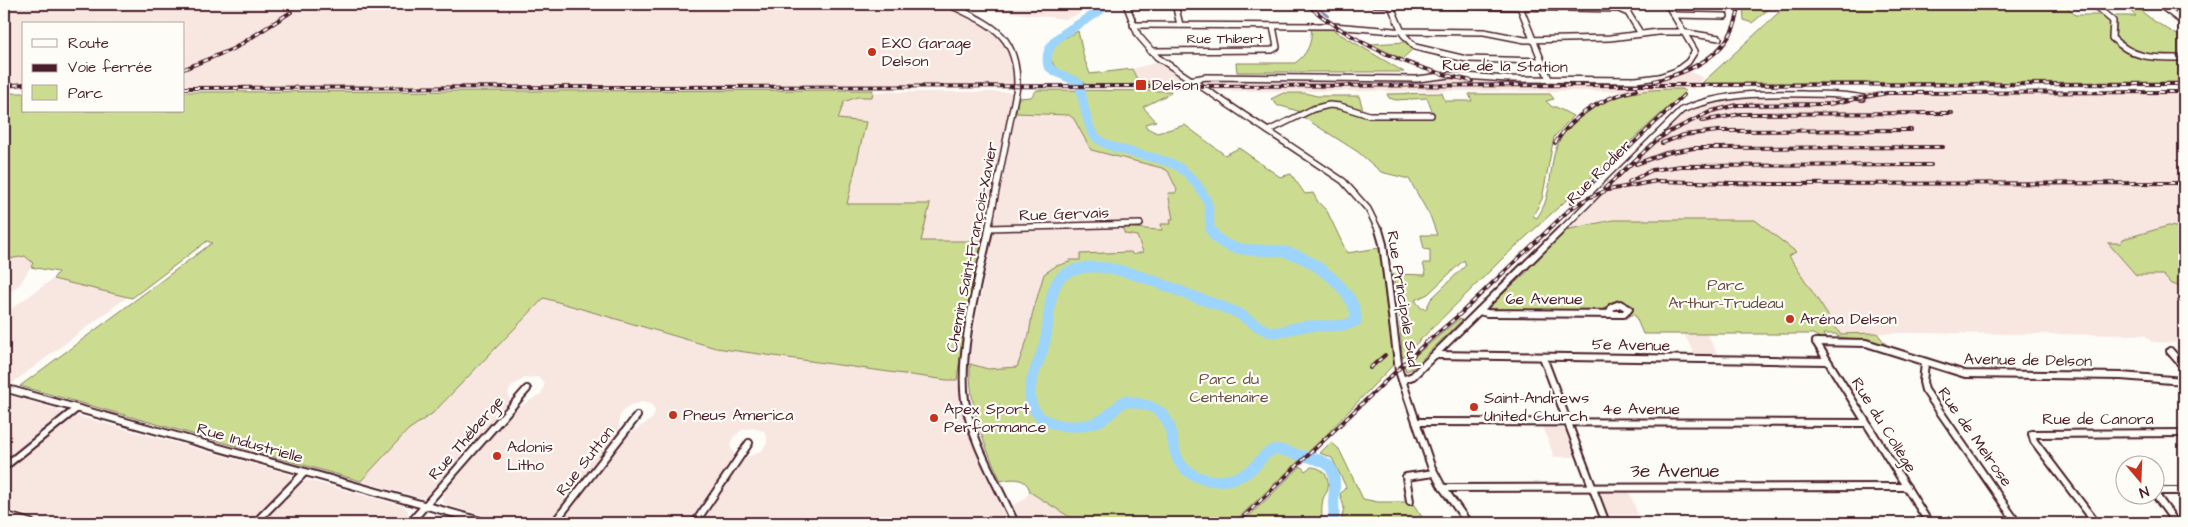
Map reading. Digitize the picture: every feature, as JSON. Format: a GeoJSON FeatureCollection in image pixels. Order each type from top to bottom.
{"type":"FeatureCollection","features":[{"type":"Feature","properties":{"kind":"street","name":"Chemin Saint-François-Xavier"},"geometry":{"type":"LineString","coordinates":[[948,4],[996,29],[1009,43],[1017,61],[1016,89],[964,364],[964,392],[976,441],[1015,523]]}},
{"type":"Feature","properties":{"kind":"street","name":"Rue Principale Sud"},"geometry":{"type":"LineString","coordinates":[[1126,4],[1133,26],[1150,51],[1190,80],[1342,180],[1362,200],[1372,215],[1383,244],[1398,364],[1402,380],[1434,473],[1442,488],[1468,523]]}},
{"type":"Feature","properties":{"kind":"street"},"geometry":{"type":"LineString","coordinates":[[1175,4],[1180,25]]}},
{"type":"Feature","properties":{"kind":"street"},"geometry":{"type":"LineString","coordinates":[[1342,4],[1346,6],[1350,4]]}},
{"type":"Feature","properties":{"kind":"street"},"geometry":{"type":"LineString","coordinates":[[1374,4],[1621,9],[1628,13],[1641,34]]}},
{"type":"Feature","properties":{"kind":"street"},"geometry":{"type":"LineString","coordinates":[[1390,4],[1400,30],[1412,45],[1442,54],[1485,61],[1542,61]]}},
{"type":"Feature","properties":{"kind":"street","name":"Rue de la Station"},"geometry":{"type":"LineString","coordinates":[[1190,80],[1206,77],[1397,79],[1450,75],[1489,78],[1636,80],[1667,75],[1682,67],[1695,53],[1695,48],[1667,4]]}},
{"type":"Feature","properties":{"kind":"street"},"geometry":{"type":"LineString","coordinates":[[2093,4],[2113,21],[2113,39],[2128,52],[2136,56],[2184,58]]}},
{"type":"Feature","properties":{"kind":"street"},"geometry":{"type":"LineString","coordinates":[[2159,4],[2184,23]]}},
{"type":"Feature","properties":{"kind":"street"},"geometry":{"type":"LineString","coordinates":[[1520,7],[1549,79]]}},
{"type":"Feature","properties":{"kind":"street"},"geometry":{"type":"LineString","coordinates":[[1674,15],[1725,16]]}},
{"type":"Feature","properties":{"kind":"street"},"geometry":{"type":"LineString","coordinates":[[1133,26],[1333,26],[1400,30],[1479,31],[1533,39],[1610,38],[1658,32],[1685,33],[1718,38]]}},
{"type":"Feature","properties":{"kind":"street","name":"Rue Thibert"},"geometry":{"type":"LineString","coordinates":[[1150,51],[1272,50],[1277,46],[1273,26]]}},
{"type":"Feature","properties":{"kind":"street","name":"Rue Rodier"},"geometry":{"type":"LineString","coordinates":[[1402,380],[1412,377],[1435,355],[1676,115],[1686,108],[1711,99],[1732,95],[1848,95],[1863,98]]}},
{"type":"Feature","properties":{"kind":"street"},"geometry":{"type":"LineString","coordinates":[[1268,131],[1314,109],[1329,105],[1340,106],[1369,115],[1430,115]]}},
{"type":"Feature","properties":{"kind":"street","name":"Rue Gervais"},"geometry":{"type":"LineString","coordinates":[[989,228],[1140,224]]}},
{"type":"Feature","properties":{"kind":"street","name":"6e Avenue"},"geometry":{"type":"LineString","coordinates":[[1479,311],[1487,313],[1610,313]]}},
{"type":"Feature","properties":{"kind":"street","name":"Rue du Collège"},"geometry":{"type":"LineString","coordinates":[[1816,342],[1929,523]]}},
{"type":"Feature","properties":{"kind":"street","name":"Avenue de Delson"},"geometry":{"type":"LineString","coordinates":[[1816,342],[1866,343],[1956,373],[1973,375],[2122,376],[2184,381]]}},
{"type":"Feature","properties":{"kind":"street"},"geometry":{"type":"LineString","coordinates":[[2170,351],[2184,367]]}},
{"type":"Feature","properties":{"kind":"street","name":"5e Avenue"},"geometry":{"type":"LineString","coordinates":[[1435,355],[1827,361]]}},
{"type":"Feature","properties":{"kind":"street"},"geometry":{"type":"LineString","coordinates":[[1543,357],[1606,523]]}},
{"type":"Feature","properties":{"kind":"street","name":"Rue de Melrose"},"geometry":{"type":"LineString","coordinates":[[1925,363],[1923,385],[1926,392],[2017,523]]}},
{"type":"Feature","properties":{"kind":"street","name":"Rue Industrielle"},"geometry":{"type":"LineString","coordinates":[[4,388],[488,523]]}},
{"type":"Feature","properties":{"kind":"street","name":"Rue Théberge"},"geometry":{"type":"LineString","coordinates":[[410,523],[527,389]]}},
{"type":"Feature","properties":{"kind":"street"},"geometry":{"type":"LineString","coordinates":[[4,467],[76,409]]}},
{"type":"Feature","properties":{"kind":"street","name":"Rue Sutton"},"geometry":{"type":"LineString","coordinates":[[554,523],[637,416]]}},
{"type":"Feature","properties":{"kind":"street","name":"4e Avenue"},"geometry":{"type":"LineString","coordinates":[[1416,422],[1866,423]]}},
{"type":"Feature","properties":{"kind":"street","name":"Rue de Canora"},"geometry":{"type":"LineString","coordinates":[[2096,523],[2034,440],[2032,434],[2184,433]]}},
{"type":"Feature","properties":{"kind":"street"},"geometry":{"type":"LineString","coordinates":[[696,523],[749,443]]}},
{"type":"Feature","properties":{"kind":"street"},"geometry":{"type":"LineString","coordinates":[[255,523],[305,472]]}},
{"type":"Feature","properties":{"kind":"street"},"geometry":{"type":"LineString","coordinates":[[1410,501],[1406,476],[1434,473]]}},
{"type":"Feature","properties":{"kind":"street","name":"3e Avenue"},"geometry":{"type":"LineString","coordinates":[[1442,488],[1907,487]]}},
{"type":"Feature","properties":{"kind":"street"},"geometry":{"type":"LineString","coordinates":[[2166,491],[2184,491]]}},
{"type":"Feature","properties":{"kind":"street"},"geometry":{"type":"LineString","coordinates":[[2162,504],[2176,523]]}},
{"type":"Feature","properties":{"kind":"street"},"geometry":{"type":"LineString","coordinates":[[4,515],[31,523]]}},
{"type":"Feature","properties":{"kind":"shaded area"},"geometry":{"type":"Polygon","coordinates":[[[4,4],[945,4],[985,24],[1002,38],[1013,56],[1014,85],[185,87],[185,22],[22,22],[22,88],[4,88],[4,4]]]}},
{"type":"Feature","properties":{"kind":"shaded area"},"geometry":{"type":"Polygon","coordinates":[[[961,4],[1084,4],[1078,15],[1064,19],[968,7],[961,4]]]}},
{"type":"Feature","properties":{"kind":"shaded area"},"geometry":{"type":"Polygon","coordinates":[[[1159,62],[1184,78],[1155,82],[1138,81],[1132,69],[1159,62]]]}},
{"type":"Feature","properties":{"kind":"shaded area"},"geometry":{"type":"Polygon","coordinates":[[[1685,70],[1704,78],[1693,89],[1647,90],[1626,94],[1622,91],[1216,91],[1198,79],[1452,80],[1455,76],[1637,82],[1668,77],[1685,70]]]}},
{"type":"Feature","properties":{"kind":"shaded area"},"geometry":{"type":"Polygon","coordinates":[[[2184,91],[2184,228],[2168,226],[2121,243],[2109,243],[2136,275],[2163,275],[2171,284],[2184,287],[2184,323],[2178,329],[2176,343],[2152,342],[2145,335],[1840,334],[1789,256],[1796,253],[1755,220],[1613,220],[1565,230],[1683,113],[1724,98],[1829,97],[1853,99],[1867,92],[2184,91]]]}},
{"type":"Feature","properties":{"kind":"shaded area"},"geometry":{"type":"Polygon","coordinates":[[[873,92],[1013,92],[983,241],[920,241],[929,204],[847,204],[866,122],[838,119],[844,102],[857,97],[872,97],[873,92]]]}},
{"type":"Feature","properties":{"kind":"shaded area"},"geometry":{"type":"Polygon","coordinates":[[[1016,113],[1069,115],[1074,119],[1091,150],[1162,168],[1168,171],[1177,190],[1175,193],[1168,193],[1173,219],[1171,224],[1162,230],[1147,231],[1137,236],[1143,252],[1133,255],[1080,254],[1080,260],[1070,260],[1070,262],[1044,274],[1032,315],[1029,335],[1017,367],[988,369],[970,364],[970,352],[993,231],[1142,225],[1142,222],[998,226],[994,224],[1016,113]]]}},
{"type":"Feature","properties":{"kind":"shaded area"},"geometry":{"type":"Polygon","coordinates":[[[25,256],[33,263],[20,284],[4,297],[4,260],[25,256]]]}},
{"type":"Feature","properties":{"kind":"shaded area"},"geometry":{"type":"Polygon","coordinates":[[[53,279],[127,297],[11,384],[4,382],[4,314],[53,279]]]}},
{"type":"Feature","properties":{"kind":"shaded area"},"geometry":{"type":"Polygon","coordinates":[[[544,298],[716,348],[957,380],[969,435],[1009,523],[702,523],[741,463],[747,457],[760,452],[767,444],[767,437],[764,431],[752,428],[742,430],[733,437],[730,445],[734,454],[733,457],[690,523],[561,523],[628,435],[653,418],[654,408],[651,404],[642,402],[630,405],[622,412],[619,418],[619,432],[548,523],[511,523],[444,504],[442,498],[445,490],[514,410],[541,394],[545,383],[538,377],[525,378],[513,385],[508,392],[510,401],[508,405],[427,496],[421,498],[361,481],[408,430],[433,413],[544,298]]]}},
{"type":"Feature","properties":{"kind":"shaded area"},"geometry":{"type":"Polygon","coordinates":[[[1684,334],[1707,334],[1719,357],[1696,357],[1684,334]]]}},
{"type":"Feature","properties":{"kind":"shaded area"},"geometry":{"type":"Polygon","coordinates":[[[4,394],[59,410],[62,413],[60,417],[4,462],[4,394]]]}},
{"type":"Feature","properties":{"kind":"shaded area"},"geometry":{"type":"Polygon","coordinates":[[[77,416],[289,474],[292,479],[249,523],[52,523],[4,508],[4,472],[68,420],[77,416]]]}},
{"type":"Feature","properties":{"kind":"shaded area"},"geometry":{"type":"Polygon","coordinates":[[[1543,426],[1564,428],[1575,457],[1554,457],[1543,426]]]}},
{"type":"Feature","properties":{"kind":"shaded area"},"geometry":{"type":"Polygon","coordinates":[[[307,480],[403,506],[408,510],[408,516],[403,523],[261,523],[299,485],[307,480]]]}},
{"type":"Feature","properties":{"kind":"shaded area"},"geometry":{"type":"Polygon","coordinates":[[[1599,491],[1629,492],[1638,515],[1608,515],[1599,491]]]}},
{"type":"Feature","properties":{"kind":"shaded area"},"geometry":{"type":"Polygon","coordinates":[[[1030,492],[1079,523],[1022,523],[1013,505],[1022,501],[1030,492]]]}},
{"type":"Feature","properties":{"kind":"green space"},"geometry":{"type":"Polygon","coordinates":[[[1743,4],[1775,4],[1752,23],[1744,20],[1743,4]]]}},
{"type":"Feature","properties":{"kind":"green space"},"geometry":{"type":"Polygon","coordinates":[[[1788,4],[2065,4],[2075,15],[2103,15],[2111,22],[2109,38],[2126,52],[2144,58],[2184,59],[2184,82],[1702,83],[1788,4]]]}},
{"type":"Feature","properties":{"kind":"green space"},"geometry":{"type":"Polygon","coordinates":[[[2122,4],[2132,4],[2154,21],[2184,39],[2184,56],[2143,56],[2134,54],[2115,37],[2117,23],[2111,16],[2136,16],[2122,4]]]}},
{"type":"Feature","properties":{"kind":"green space"},"geometry":{"type":"Polygon","coordinates":[[[1311,27],[1333,27],[1333,30],[1404,72],[1237,72],[1236,63],[1295,63],[1308,48],[1311,38],[1311,27]]]}},
{"type":"Feature","properties":{"kind":"green space"},"geometry":{"type":"Polygon","coordinates":[[[1078,31],[1090,74],[1132,69],[1138,81],[1155,82],[1155,85],[1086,85],[1077,78],[1056,68],[1050,57],[1053,44],[1078,31]]]}},
{"type":"Feature","properties":{"kind":"green space"},"geometry":{"type":"Polygon","coordinates":[[[1406,42],[1414,48],[1402,59],[1371,44],[1406,42]]]}},
{"type":"Feature","properties":{"kind":"green space"},"geometry":{"type":"Polygon","coordinates":[[[1682,89],[1686,91],[1505,256],[1402,358],[1400,321],[1393,274],[1426,275],[1423,263],[1430,263],[1430,250],[1424,249],[1421,235],[1437,235],[1431,218],[1409,179],[1381,172],[1358,152],[1303,117],[1329,106],[1371,117],[1434,116],[1427,98],[1396,100],[1389,98],[1387,94],[1442,93],[1445,101],[1472,101],[1469,94],[1550,94],[1554,99],[1546,101],[1552,107],[1556,107],[1573,116],[1554,137],[1542,199],[1533,216],[1537,218],[1547,197],[1557,147],[1562,136],[1581,117],[1617,97],[1641,91],[1682,89]],[[1464,260],[1428,294],[1415,300],[1421,308],[1426,309],[1431,299],[1466,265],[1464,260]]]}},
{"type":"Feature","properties":{"kind":"green space"},"geometry":{"type":"Polygon","coordinates":[[[873,90],[872,97],[857,97],[844,102],[838,119],[866,122],[847,204],[930,204],[921,241],[983,241],[964,329],[957,380],[716,348],[544,298],[433,413],[408,430],[361,481],[20,386],[212,243],[207,241],[132,298],[53,279],[58,272],[31,267],[33,263],[25,256],[4,260],[4,93],[22,93],[22,112],[185,112],[185,92],[873,90]]]}},
{"type":"Feature","properties":{"kind":"green space","name":"Parc du Centenaire"},"geometry":{"type":"Polygon","coordinates":[[[1037,90],[1171,91],[1171,93],[1143,107],[1156,121],[1145,124],[1147,128],[1157,133],[1185,125],[1225,155],[1239,148],[1280,177],[1291,174],[1305,194],[1313,193],[1318,202],[1327,211],[1347,253],[1379,248],[1394,364],[1324,437],[1233,523],[1079,523],[1030,492],[1023,481],[1010,479],[1001,481],[994,467],[978,424],[970,380],[970,364],[988,369],[1017,367],[1029,335],[1032,315],[1044,274],[1056,266],[1070,262],[1070,260],[1080,260],[1080,254],[1131,252],[1133,255],[1143,252],[1137,236],[1125,234],[1122,228],[1162,230],[1161,224],[1171,224],[1170,219],[1173,219],[1168,193],[1175,193],[1177,190],[1168,171],[1162,168],[1091,150],[1074,119],[1069,115],[1016,113],[1018,98],[1031,97],[1037,90]]]}},
{"type":"Feature","properties":{"kind":"green space"},"geometry":{"type":"Polygon","coordinates":[[[1283,93],[1305,93],[1317,96],[1359,96],[1364,113],[1332,104],[1310,108],[1301,112],[1278,106],[1271,99],[1283,93]]]}},
{"type":"Feature","properties":{"kind":"green space","name":"Parc Arthur-Trudeau"},"geometry":{"type":"Polygon","coordinates":[[[1613,220],[1755,220],[1796,252],[1789,256],[1840,334],[1877,333],[1887,346],[1865,340],[1838,337],[1836,334],[1823,334],[1825,338],[1822,339],[1813,334],[1643,334],[1635,315],[1628,315],[1632,312],[1630,307],[1622,302],[1600,310],[1489,311],[1486,309],[1527,272],[1529,269],[1526,268],[1565,230],[1613,220]]]}},
{"type":"Feature","properties":{"kind":"green space"},"geometry":{"type":"Polygon","coordinates":[[[2168,226],[2184,228],[2184,287],[2171,284],[2163,275],[2136,275],[2108,243],[2121,243],[2123,239],[2168,226]]]}},
{"type":"Feature","properties":{"kind":"green space"},"geometry":{"type":"Polygon","coordinates":[[[1459,319],[1462,320],[1412,369],[1406,371],[1404,365],[1459,319]]]}},
{"type":"Feature","properties":{"kind":"green space"},"geometry":{"type":"Polygon","coordinates":[[[1331,442],[1339,449],[1363,499],[1378,502],[1412,502],[1426,523],[1341,523],[1344,507],[1340,494],[1346,487],[1332,458],[1320,453],[1331,442]]]}},
{"type":"Feature","properties":{"kind":"green space"},"geometry":{"type":"Polygon","coordinates":[[[1301,466],[1305,471],[1315,467],[1325,473],[1327,477],[1328,488],[1322,502],[1322,523],[1242,523],[1301,466]]]}},
{"type":"Feature","properties":{"kind":"waterway"},"geometry":{"type":"LineString","coordinates":[[1107,4],[1089,18],[1058,37],[1051,45],[1048,55],[1048,66],[1079,83],[1088,121],[1092,132],[1098,139],[1118,149],[1168,162],[1177,166],[1190,177],[1207,201],[1211,231]]}},
{"type":"Feature","properties":{"kind":"waterway"},"geometry":{"type":"LineString","coordinates":[[1314,4],[1328,16]]}},
{"type":"Feature","properties":{"kind":"waterway"},"geometry":{"type":"LineString","coordinates":[[1211,230],[1217,238],[1234,248],[1285,252],[1296,255],[1320,268],[1342,288],[1350,299],[1355,310],[1356,321],[1335,326],[1307,326],[1271,332],[1238,313],[1134,274],[1100,267],[1085,267],[1063,275],[1054,289],[1046,337],[1031,383],[1030,396],[1033,406],[1038,414],[1046,420],[1066,426],[1088,425],[1097,422],[1124,401],[1152,407],[1160,412],[1170,427],[1179,462],[1186,470],[1204,479],[1220,481],[1236,478],[1250,470],[1265,454],[1273,450],[1283,450],[1318,459],[1329,466],[1334,477],[1333,523]]}},
{"type":"Feature","properties":{"kind":"railway"},"geometry":{"type":"LineString","coordinates":[[1306,4],[1344,32],[1384,53],[1405,62],[1472,81]]}},
{"type":"Feature","properties":{"kind":"railway"},"geometry":{"type":"LineString","coordinates":[[1654,81],[1698,65],[1711,56],[1722,46],[1730,34],[1736,20],[1739,4]]}},
{"type":"Feature","properties":{"kind":"railway"},"geometry":{"type":"LineString","coordinates":[[185,69],[235,48],[291,12]]}},
{"type":"Feature","properties":{"kind":"railway"},"geometry":{"type":"LineString","coordinates":[[4,86],[22,84]]}},
{"type":"Feature","properties":{"kind":"railway"},"geometry":{"type":"LineString","coordinates":[[185,88],[2184,84]]}},
{"type":"Feature","properties":{"kind":"railway"},"geometry":{"type":"LineString","coordinates":[[1555,143],[1571,123],[1590,108],[1612,97],[1636,90]]}},
{"type":"Feature","properties":{"kind":"railway"},"geometry":{"type":"LineString","coordinates":[[1670,131],[1712,111],[1737,105],[1829,104],[1887,93],[2184,92]]}},
{"type":"Feature","properties":{"kind":"railway"},"geometry":{"type":"LineString","coordinates":[[1572,202],[1684,95]]}},
{"type":"Feature","properties":{"kind":"railway"},"geometry":{"type":"LineString","coordinates":[[1702,121],[1741,114],[1952,113]]}},
{"type":"Feature","properties":{"kind":"railway"},"geometry":{"type":"LineString","coordinates":[[1662,143],[1684,135],[1718,131],[1911,130]]}},
{"type":"Feature","properties":{"kind":"railway"},"geometry":{"type":"LineString","coordinates":[[1605,188],[1658,139],[1670,131]]}},
{"type":"Feature","properties":{"kind":"railway"},"geometry":{"type":"LineString","coordinates":[[1665,134],[1670,131]]}},
{"type":"Feature","properties":{"kind":"railway"},"geometry":{"type":"LineString","coordinates":[[1636,164],[1666,153],[1694,148],[1943,147]]}},
{"type":"Feature","properties":{"kind":"railway"},"geometry":{"type":"LineString","coordinates":[[1629,182],[1652,170],[1681,166],[1931,165]]}},
{"type":"Feature","properties":{"kind":"railway"},"geometry":{"type":"LineString","coordinates":[[1427,342],[1459,315],[1570,209],[1588,198],[1608,190],[1657,181],[1771,184],[2184,183]]}},
{"type":"Feature","properties":{"kind":"railway"},"geometry":{"type":"LineString","coordinates":[[1237,523],[1432,337]]}},
{"type":"Feature","properties":{"kind":"railway"},"geometry":{"type":"LineString","coordinates":[[1370,368],[1385,355]]}},
{"type":"Feature","properties":{"kind":"place","name":"EXO Garage Delson"},"geometry":{"type":"Point","coordinates":[872,52]}},
{"type":"Feature","properties":{"kind":"place","name":"Delson"},"geometry":{"type":"Point","coordinates":[1141,85]}},
{"type":"Feature","properties":{"kind":"place","name":"Aréna Delson"},"geometry":{"type":"Point","coordinates":[1790,319]}},
{"type":"Feature","properties":{"kind":"place","name":"Saint-Andrews United Church"},"geometry":{"type":"Point","coordinates":[1474,407]}},
{"type":"Feature","properties":{"kind":"place","name":"Pneus America"},"geometry":{"type":"Point","coordinates":[673,415]}},
{"type":"Feature","properties":{"kind":"place","name":"Apex Sport Performance"},"geometry":{"type":"Point","coordinates":[934,418]}},
{"type":"Feature","properties":{"kind":"place","name":"Adonis Litho"},"geometry":{"type":"Point","coordinates":[497,456]}}]}
